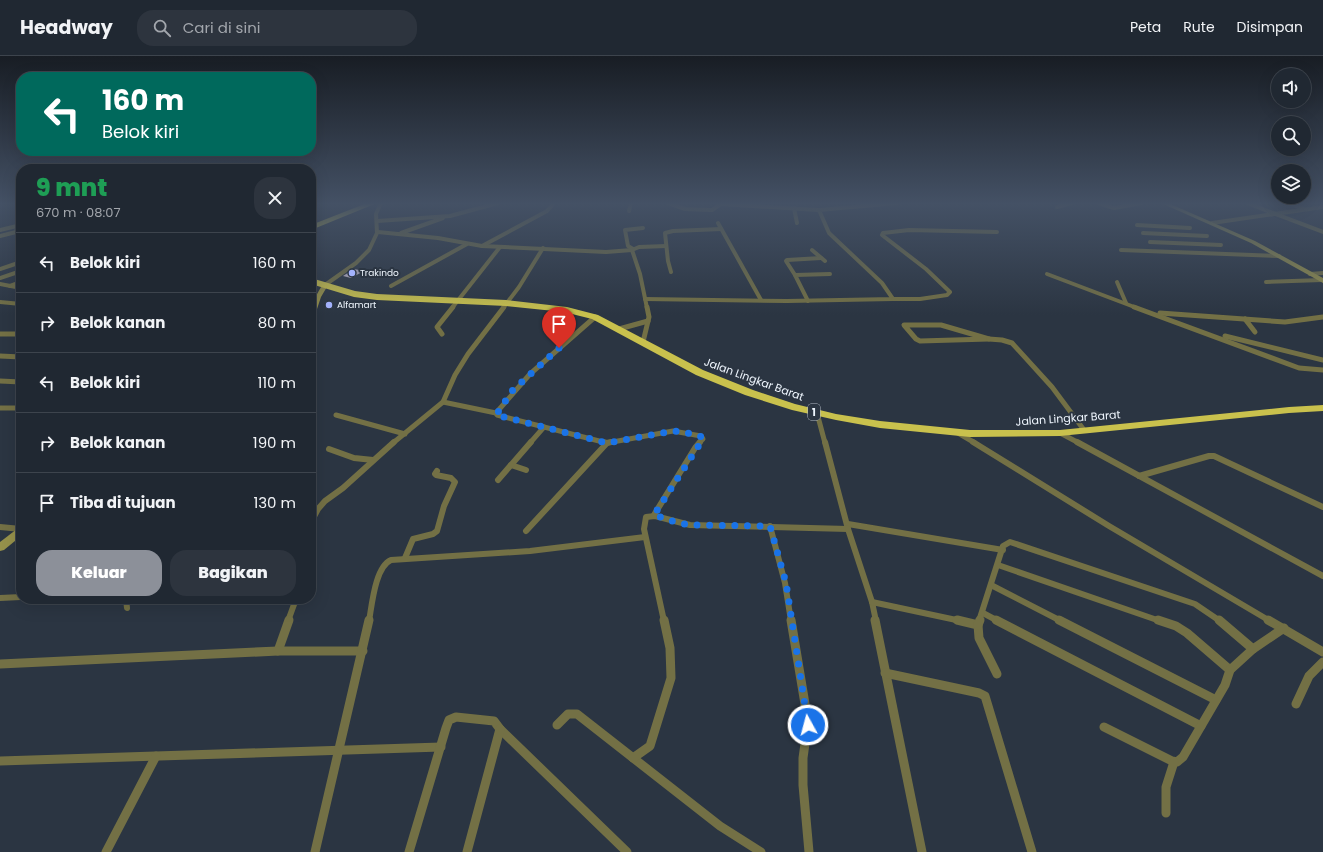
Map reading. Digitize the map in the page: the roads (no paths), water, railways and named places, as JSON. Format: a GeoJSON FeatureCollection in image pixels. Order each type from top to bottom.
{"type":"FeatureCollection","features":[{"type":"Feature","properties":{"kind":"highway","name":"Jalan Lingkar Barat"},"geometry":{"type":"LineString","coordinates":[[316,282],[354,294],[377,297],[506,303],[564,309],[595,317],[691,368],[717,380],[776,401],[817,413],[870,424],[956,432],[1008,434],[1060,433],[1289,410],[1323,408]]}},
{"type":"Feature","properties":{"kind":"street"},"geometry":{"type":"LineString","coordinates":[[316,303],[325,285],[361,258],[374,240]]}},
{"type":"Feature","properties":{"kind":"street"},"geometry":{"type":"LineString","coordinates":[[448,240],[482,246],[606,252],[666,246]]}},
{"type":"Feature","properties":{"kind":"street"},"geometry":{"type":"LineString","coordinates":[[482,246],[493,240]]}},
{"type":"Feature","properties":{"kind":"street"},"geometry":{"type":"LineString","coordinates":[[627,240],[628,246],[633,250],[640,274],[649,318],[643,342]]}},
{"type":"Feature","properties":{"kind":"street"},"geometry":{"type":"LineString","coordinates":[[666,240],[671,272]]}},
{"type":"Feature","properties":{"kind":"street"},"geometry":{"type":"LineString","coordinates":[[727,240],[761,300]]}},
{"type":"Feature","properties":{"kind":"street"},"geometry":{"type":"LineString","coordinates":[[837,240],[882,283],[893,299]]}},
{"type":"Feature","properties":{"kind":"street"},"geometry":{"type":"LineString","coordinates":[[645,299],[920,299],[947,296],[950,292],[934,275],[888,240]]}},
{"type":"Feature","properties":{"kind":"street"},"geometry":{"type":"LineString","coordinates":[[1182,240],[1194,252]]}},
{"type":"Feature","properties":{"kind":"street"},"geometry":{"type":"LineString","coordinates":[[1249,240],[1322,281]]}},
{"type":"Feature","properties":{"kind":"street"},"geometry":{"type":"LineString","coordinates":[[1150,242],[1221,245]]}},
{"type":"Feature","properties":{"kind":"street"},"geometry":{"type":"LineString","coordinates":[[391,286],[467,244]]}},
{"type":"Feature","properties":{"kind":"street"},"geometry":{"type":"LineString","coordinates":[[442,334],[437,326],[456,300],[500,247]]}},
{"type":"Feature","properties":{"kind":"street"},"geometry":{"type":"LineString","coordinates":[[316,513],[325,501],[343,488],[373,460],[442,402],[455,375],[468,354],[519,287],[544,248]]}},
{"type":"Feature","properties":{"kind":"street"},"geometry":{"type":"LineString","coordinates":[[812,250],[825,262]]}},
{"type":"Feature","properties":{"kind":"street"},"geometry":{"type":"LineString","coordinates":[[1121,250],[1279,256]]}},
{"type":"Feature","properties":{"kind":"street"},"geometry":{"type":"LineString","coordinates":[[808,300],[786,261],[821,258]]}},
{"type":"Feature","properties":{"kind":"street"},"geometry":{"type":"LineString","coordinates":[[0,269],[16,264]]}},
{"type":"Feature","properties":{"kind":"street"},"geometry":{"type":"LineString","coordinates":[[0,278],[16,273]]}},
{"type":"Feature","properties":{"kind":"street"},"geometry":{"type":"LineString","coordinates":[[1310,274],[1323,273]]}},
{"type":"Feature","properties":{"kind":"street"},"geometry":{"type":"LineString","coordinates":[[795,275],[830,274]]}},
{"type":"Feature","properties":{"kind":"street"},"geometry":{"type":"LineString","coordinates":[[1047,274],[1299,368],[1323,370]]}},
{"type":"Feature","properties":{"kind":"street"},"geometry":{"type":"LineString","coordinates":[[1266,282],[1322,281]]}},
{"type":"Feature","properties":{"kind":"street"},"geometry":{"type":"LineString","coordinates":[[1117,282],[1126,303]]}},
{"type":"Feature","properties":{"kind":"street"},"geometry":{"type":"LineString","coordinates":[[0,284],[16,287]]}},
{"type":"Feature","properties":{"kind":"street"},"geometry":{"type":"LineString","coordinates":[[10,286],[16,284]]}},
{"type":"Feature","properties":{"kind":"street"},"geometry":{"type":"LineString","coordinates":[[0,302],[16,304]]}},
{"type":"Feature","properties":{"kind":"street"},"geometry":{"type":"LineString","coordinates":[[1152,312],[1285,322],[1323,317]]}},
{"type":"Feature","properties":{"kind":"street"},"geometry":{"type":"LineString","coordinates":[[496,413],[512,391],[547,358],[595,317]]}},
{"type":"Feature","properties":{"kind":"street"},"geometry":{"type":"LineString","coordinates":[[1245,319],[1255,332]]}},
{"type":"Feature","properties":{"kind":"street"},"geometry":{"type":"LineString","coordinates":[[619,329],[648,321]]}},
{"type":"Feature","properties":{"kind":"street"},"geometry":{"type":"LineString","coordinates":[[921,347],[905,325],[941,325],[989,339]]}},
{"type":"Feature","properties":{"kind":"street"},"geometry":{"type":"LineString","coordinates":[[1204,332],[1323,360]]}},
{"type":"Feature","properties":{"kind":"street"},"geometry":{"type":"LineString","coordinates":[[0,334],[16,334]]}},
{"type":"Feature","properties":{"kind":"street"},"geometry":{"type":"LineString","coordinates":[[918,341],[989,339],[1014,344],[1052,387],[1084,430]]}},
{"type":"Feature","properties":{"kind":"street"},"geometry":{"type":"LineString","coordinates":[[0,356],[16,357]]}},
{"type":"Feature","properties":{"kind":"street"},"geometry":{"type":"LineString","coordinates":[[0,381],[16,382]]}},
{"type":"Feature","properties":{"kind":"street"},"geometry":{"type":"LineString","coordinates":[[442,402],[496,413],[496,415],[607,443],[673,431],[684,432],[702,437],[703,439],[654,515]]}},
{"type":"Feature","properties":{"kind":"street"},"geometry":{"type":"LineString","coordinates":[[0,408],[16,408]]}},
{"type":"Feature","properties":{"kind":"street"},"geometry":{"type":"LineString","coordinates":[[817,413],[848,526],[872,602],[922,852]]}},
{"type":"Feature","properties":{"kind":"street"},"geometry":{"type":"LineString","coordinates":[[336,415],[405,434]]}},
{"type":"Feature","properties":{"kind":"street"},"geometry":{"type":"LineString","coordinates":[[498,480],[544,427]]}},
{"type":"Feature","properties":{"kind":"street"},"geometry":{"type":"LineString","coordinates":[[956,432],[1109,526],[1323,652]]}},
{"type":"Feature","properties":{"kind":"street"},"geometry":{"type":"LineString","coordinates":[[1060,433],[1323,576]]}},
{"type":"Feature","properties":{"kind":"street"},"geometry":{"type":"LineString","coordinates":[[526,531],[607,443]]}},
{"type":"Feature","properties":{"kind":"street"},"geometry":{"type":"LineString","coordinates":[[329,450],[354,458],[373,460]]}},
{"type":"Feature","properties":{"kind":"street"},"geometry":{"type":"LineString","coordinates":[[1139,476],[1209,456],[1214,456],[1323,507]]}},
{"type":"Feature","properties":{"kind":"street"},"geometry":{"type":"LineString","coordinates":[[511,465],[526,470]]}},
{"type":"Feature","properties":{"kind":"street"},"geometry":{"type":"LineString","coordinates":[[405,558],[413,539],[434,534],[438,530],[444,506],[455,482],[452,478],[436,475],[435,474],[437,471]]}},
{"type":"Feature","properties":{"kind":"street"},"geometry":{"type":"LineString","coordinates":[[632,758],[650,746],[671,678],[670,648],[645,537],[645,519],[648,516],[654,515],[678,523],[690,525],[848,526],[1003,550]]}},
{"type":"Feature","properties":{"kind":"street"},"geometry":{"type":"LineString","coordinates":[[770,526],[786,583],[808,722],[803,758],[803,785],[809,852]]}},
{"type":"Feature","properties":{"kind":"street"},"geometry":{"type":"LineString","coordinates":[[0,527],[16,529]]}},
{"type":"Feature","properties":{"kind":"street"},"geometry":{"type":"LineString","coordinates":[[0,547],[16,534]]}},
{"type":"Feature","properties":{"kind":"street"},"geometry":{"type":"LineString","coordinates":[[315,852],[337,750],[363,651],[380,570],[388,560],[530,551],[645,537]]}},
{"type":"Feature","properties":{"kind":"street"},"geometry":{"type":"LineString","coordinates":[[997,674],[979,638],[978,625],[1004,544],[1008,542],[1195,604],[1212,614],[1253,650]]}},
{"type":"Feature","properties":{"kind":"street"},"geometry":{"type":"LineString","coordinates":[[998,564],[1176,626],[1187,633],[1230,670]]}},
{"type":"Feature","properties":{"kind":"street"},"geometry":{"type":"LineString","coordinates":[[991,585],[1216,700]]}},
{"type":"Feature","properties":{"kind":"street"},"geometry":{"type":"LineString","coordinates":[[0,598],[16,597]]}},
{"type":"Feature","properties":{"kind":"street"},"geometry":{"type":"LineString","coordinates":[[872,602],[954,618],[978,625]]}},
{"type":"Feature","properties":{"kind":"street"},"geometry":{"type":"LineString","coordinates":[[127,604],[127,608]]}},
{"type":"Feature","properties":{"kind":"street"},"geometry":{"type":"LineString","coordinates":[[278,651],[294,604]]}},
{"type":"Feature","properties":{"kind":"street"},"geometry":{"type":"LineString","coordinates":[[983,613],[1201,726]]}},
{"type":"Feature","properties":{"kind":"street"},"geometry":{"type":"LineString","coordinates":[[1104,727],[1174,762],[1177,762],[1183,757],[1216,700],[1230,670],[1253,650],[1284,628]]}},
{"type":"Feature","properties":{"kind":"street"},"geometry":{"type":"LineString","coordinates":[[0,664],[278,651],[363,651]]}},
{"type":"Feature","properties":{"kind":"street"},"geometry":{"type":"LineString","coordinates":[[1296,704],[1309,674],[1314,668],[1323,662]]}},
{"type":"Feature","properties":{"kind":"street"},"geometry":{"type":"LineString","coordinates":[[885,673],[979,693],[985,696],[1032,852]]}},
{"type":"Feature","properties":{"kind":"street"},"geometry":{"type":"LineString","coordinates":[[557,724],[563,717],[570,713],[574,713],[720,826],[761,852]]}},
{"type":"Feature","properties":{"kind":"street"},"geometry":{"type":"LineString","coordinates":[[409,852],[446,728],[449,720],[452,718],[492,720],[496,722],[500,729],[626,852]]}},
{"type":"Feature","properties":{"kind":"street"},"geometry":{"type":"LineString","coordinates":[[468,852],[500,729]]}},
{"type":"Feature","properties":{"kind":"street"},"geometry":{"type":"LineString","coordinates":[[0,761],[440,747]]}},
{"type":"Feature","properties":{"kind":"street"},"geometry":{"type":"LineString","coordinates":[[106,852],[156,756]]}},
{"type":"Feature","properties":{"kind":"street"},"geometry":{"type":"LineString","coordinates":[[1166,812],[1166,787],[1174,762]]}},
{"type":"Feature","properties":{"kind":"place","name":"Trakindo"},"geometry":{"type":"Point","coordinates":[352,273]}},
{"type":"Feature","properties":{"kind":"place","name":"Alfamart"},"geometry":{"type":"Point","coordinates":[329,305]}}]}
